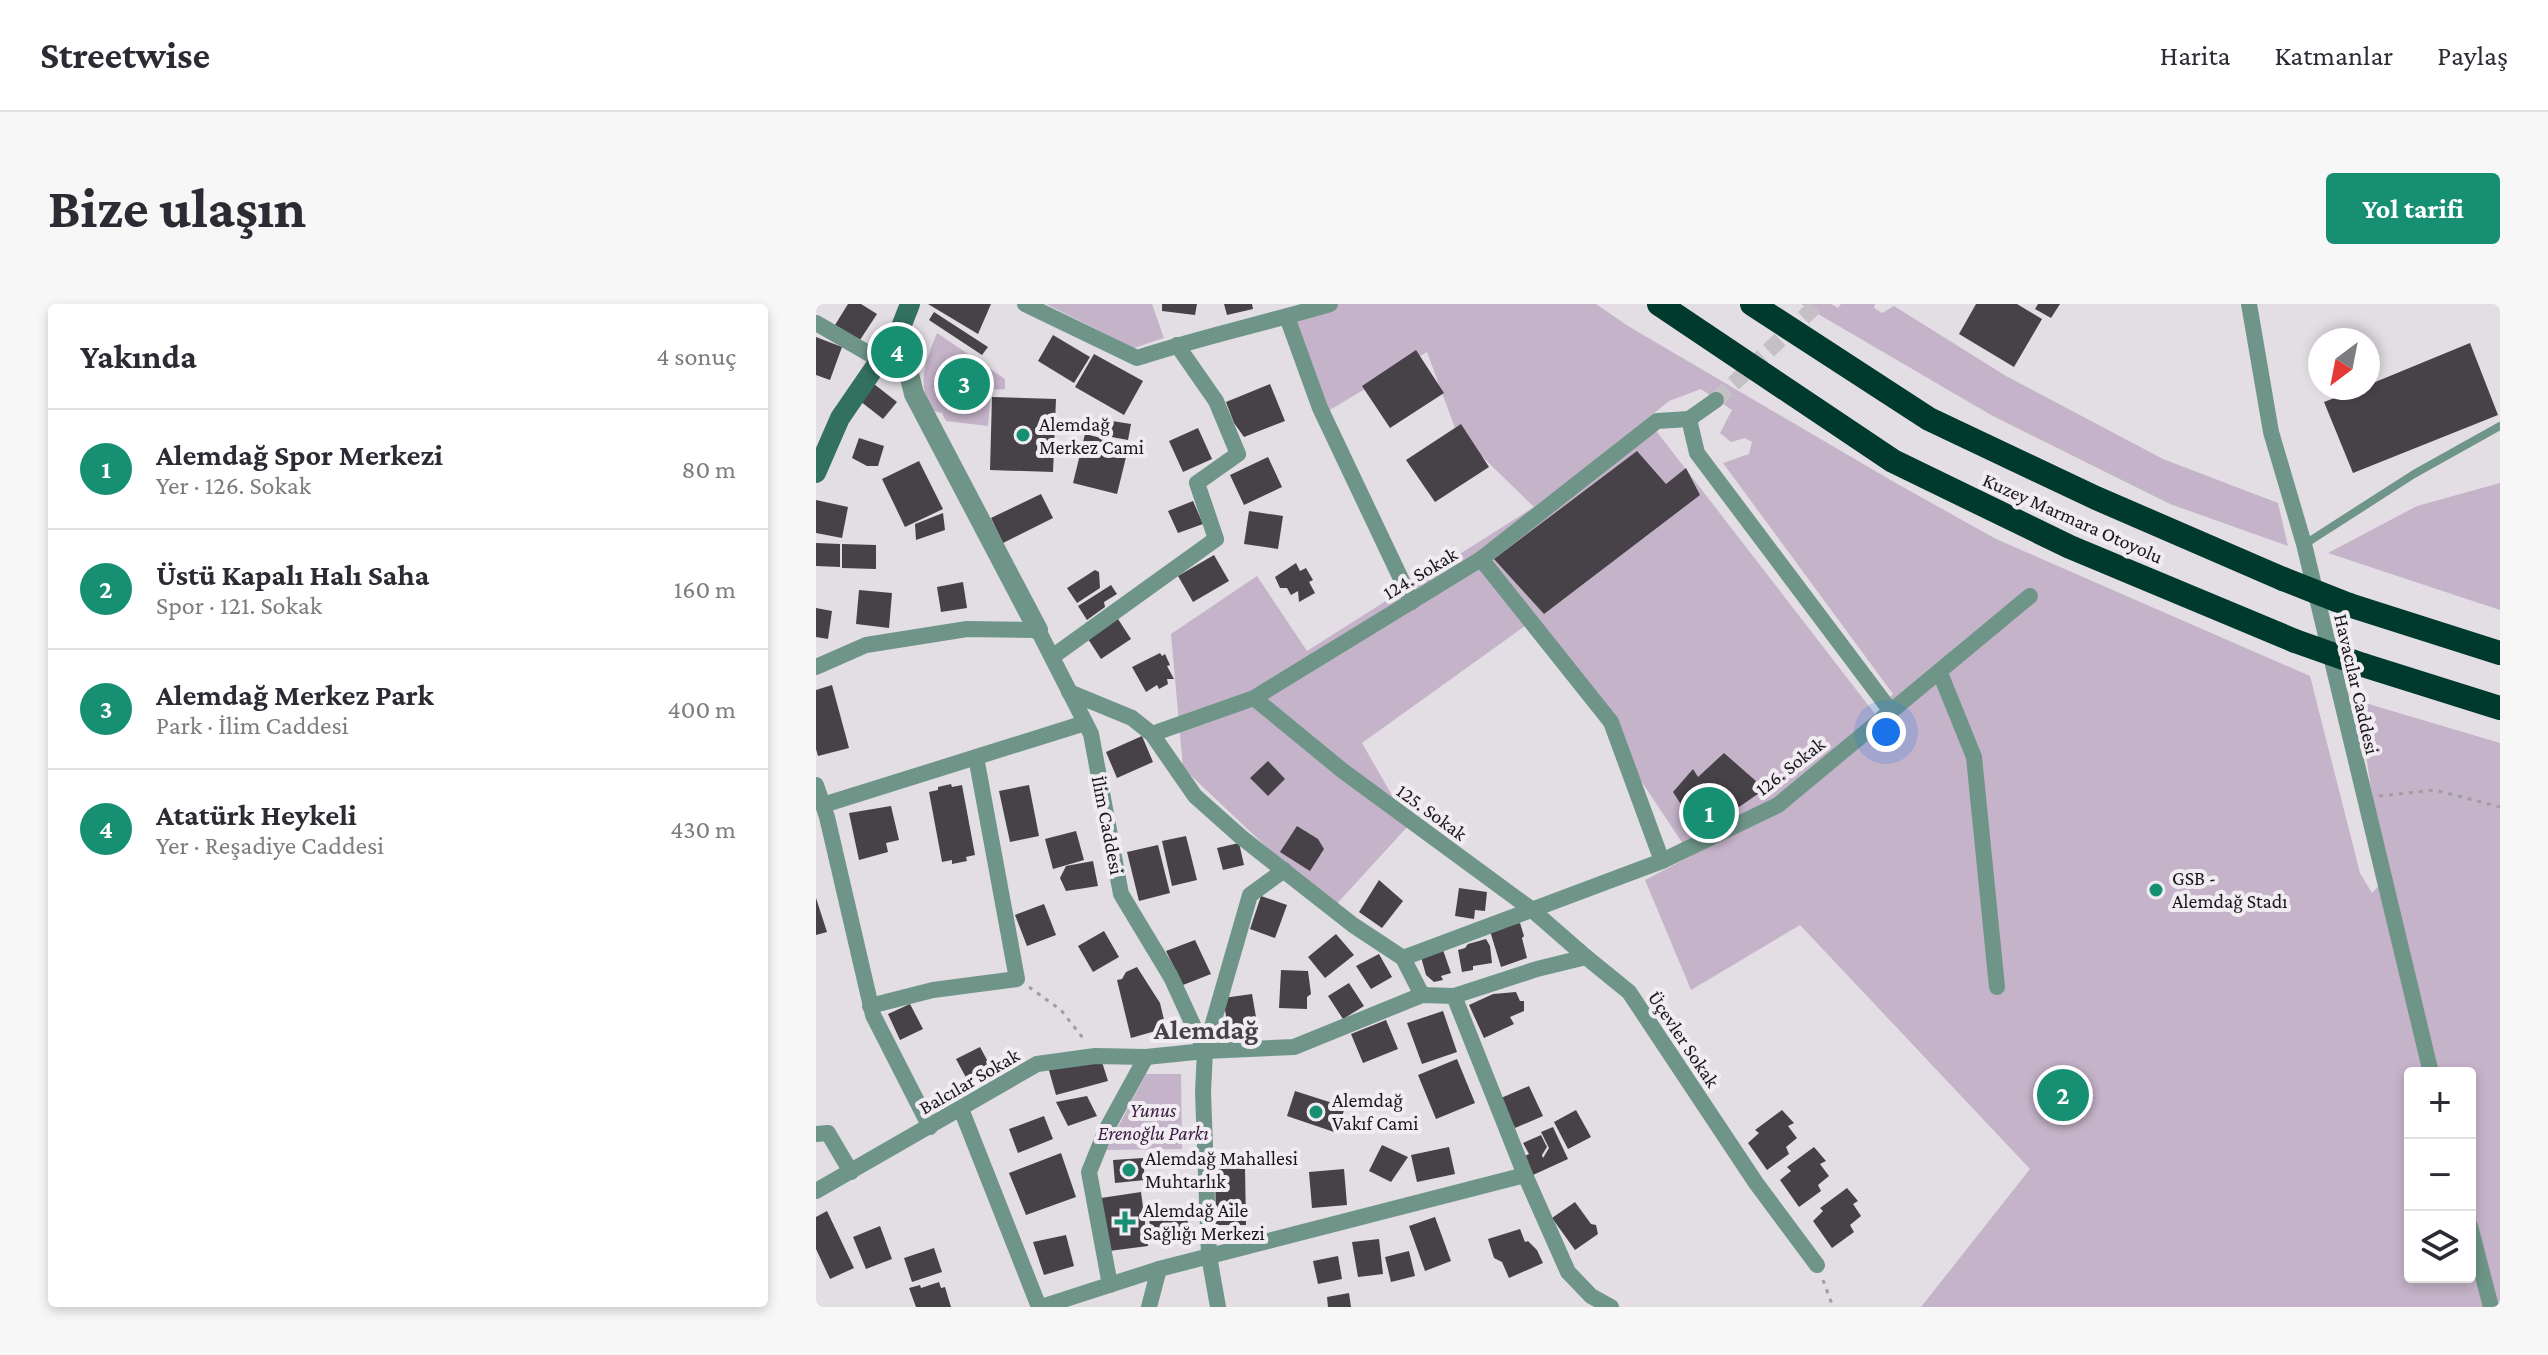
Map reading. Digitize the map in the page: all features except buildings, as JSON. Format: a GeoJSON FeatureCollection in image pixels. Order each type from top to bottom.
{"type":"FeatureCollection","features":[{"type":"Feature","properties":{"kind":"highway","name":"Kuzey Marmara Otoyolu"},"geometry":{"type":"LineString","coordinates":[[1659,304],[1893,461],[2070,547],[2295,641],[2500,708]]}},
{"type":"Feature","properties":{"kind":"highway","name":"Kuzey Marmara Otoyolu"},"geometry":{"type":"LineString","coordinates":[[1752,304],[1929,419],[2096,498],[2349,605],[2500,653]]}},
{"type":"Feature","properties":{"kind":"main road"},"geometry":{"type":"LineString","coordinates":[[816,473],[840,418],[899,332],[910,304]]}},
{"type":"Feature","properties":{"kind":"street"},"geometry":{"type":"LineString","coordinates":[[1025,304],[1137,358],[1330,304]]}},
{"type":"Feature","properties":{"kind":"street","name":"Havacılar Caddesi"},"geometry":{"type":"LineString","coordinates":[[2249,304],[2271,432],[2304,544],[2430,1067]]}},
{"type":"Feature","properties":{"kind":"street"},"geometry":{"type":"LineString","coordinates":[[1287,317],[1320,408],[1412,602]]}},
{"type":"Feature","properties":{"kind":"street"},"geometry":{"type":"LineString","coordinates":[[816,323],[880,360],[907,366],[899,332]]}},
{"type":"Feature","properties":{"kind":"street"},"geometry":{"type":"LineString","coordinates":[[1052,657],[1216,539],[1197,483],[1238,454],[1216,401],[1177,345]]}},
{"type":"Feature","properties":{"kind":"street","name":"İlim Caddesi"},"geometry":{"type":"LineString","coordinates":[[907,366],[914,394],[1091,734],[1121,894],[1171,977],[1205,1051],[1203,1092],[1209,1256],[1218,1307]]}},
{"type":"Feature","properties":{"kind":"street"},"geometry":{"type":"LineString","coordinates":[[1716,400],[1689,419],[1697,453],[1890,710]]}},
{"type":"Feature","properties":{"kind":"street","name":"124. Sokak"},"geometry":{"type":"LineString","coordinates":[[1152,734],[1254,698],[1481,559],[1657,421],[1689,419]]}},
{"type":"Feature","properties":{"kind":"street"},"geometry":{"type":"LineString","coordinates":[[1481,559],[1611,722],[1662,861]]}},
{"type":"Feature","properties":{"kind":"street","name":"126. Sokak"},"geometry":{"type":"LineString","coordinates":[[1403,958],[1662,861],[1778,805],[2030,596]]}},
{"type":"Feature","properties":{"kind":"street"},"geometry":{"type":"LineString","coordinates":[[816,667],[866,645],[967,629],[1038,630]]}},
{"type":"Feature","properties":{"kind":"street"},"geometry":{"type":"LineString","coordinates":[[1940,673],[1974,757],[1997,987]]}},
{"type":"Feature","properties":{"kind":"street"},"geometry":{"type":"LineString","coordinates":[[1069,692],[1132,718],[1152,734],[1195,796],[1353,925],[1403,958],[1422,995],[1454,996],[1586,957]]}},
{"type":"Feature","properties":{"kind":"street","name":"125. Sokak"},"geometry":{"type":"LineString","coordinates":[[1254,698],[1343,771],[1531,909],[1586,957]]}},
{"type":"Feature","properties":{"kind":"street"},"geometry":{"type":"LineString","coordinates":[[823,805],[1085,723]]}},
{"type":"Feature","properties":{"kind":"street"},"geometry":{"type":"LineString","coordinates":[[870,1006],[933,990],[1017,979],[976,757]]}},
{"type":"Feature","properties":{"kind":"street"},"geometry":{"type":"LineString","coordinates":[[816,785],[870,1006],[898,1069],[930,1127]]}},
{"type":"Feature","properties":{"kind":"street"},"geometry":{"type":"LineString","coordinates":[[1205,1051],[1250,895],[1284,870]]}},
{"type":"Feature","properties":{"kind":"street","name":"Üçevler Sokak"},"geometry":{"type":"LineString","coordinates":[[1586,957],[1629,992],[1756,1183],[1817,1265]]}},
{"type":"Feature","properties":{"kind":"street","name":"Balcılar Sokak"},"geometry":{"type":"LineString","coordinates":[[816,1191],[1037,1064],[1095,1056],[1146,1057],[1294,1047],[1422,995]]}},
{"type":"Feature","properties":{"kind":"street"},"geometry":{"type":"LineString","coordinates":[[1454,996],[1525,1175],[1568,1272],[1591,1296],[1611,1307]]}},
{"type":"Feature","properties":{"kind":"street"},"geometry":{"type":"LineString","coordinates":[[1110,1285],[1089,1172],[1106,1130],[1146,1057]]}},
{"type":"Feature","properties":{"kind":"street"},"geometry":{"type":"LineString","coordinates":[[961,1109],[1040,1307],[1159,1269],[1525,1175]]}},
{"type":"Feature","properties":{"kind":"street"},"geometry":{"type":"LineString","coordinates":[[816,1134],[828,1133],[851,1172]]}},
{"type":"Feature","properties":{"kind":"street"},"geometry":{"type":"LineString","coordinates":[[2476,1249],[2491,1307]]}},
{"type":"Feature","properties":{"kind":"street"},"geometry":{"type":"LineString","coordinates":[[1149,1307],[1159,1269]]}},
{"type":"Feature","properties":{"kind":"lane"},"geometry":{"type":"LineString","coordinates":[[2304,544],[2414,474],[2500,426]]}},
{"type":"Feature","properties":{"kind":"path"},"geometry":{"type":"LineString","coordinates":[[2363,797],[2435,790],[2500,807]]}},
{"type":"Feature","properties":{"kind":"path"},"geometry":{"type":"LineString","coordinates":[[1017,979],[1061,1010],[1095,1056]]}},
{"type":"Feature","properties":{"kind":"path"},"geometry":{"type":"LineString","coordinates":[[1817,1265],[1833,1307]]}},
{"type":"Feature","properties":{"kind":"green space"},"geometry":{"type":"Polygon","coordinates":[[[1046,304],[1152,304],[1164,338],[1134,348],[1046,304]]]}},
{"type":"Feature","properties":{"kind":"green space"},"geometry":{"type":"Polygon","coordinates":[[[1330,304],[1596,304],[1628,326],[1996,539],[2310,676],[2360,873],[2372,893],[2384,880],[2355,700],[2500,743],[2500,1307],[1921,1307],[2030,1169],[1800,925],[1691,990],[1645,880],[1691,856],[1600,719],[1525,626],[1362,743],[1409,825],[1332,909],[1183,768],[1171,634],[1257,576],[1307,651],[1534,507],[1456,431],[1427,352],[1323,414],[1289,321],[1330,304]],[[1701,389],[1669,401],[1647,419],[1875,714],[1893,694],[1723,463],[1749,454],[1752,442],[1745,438],[1731,442],[1720,433],[1732,410],[1701,389]]]}},
{"type":"Feature","properties":{"kind":"green space"},"geometry":{"type":"Polygon","coordinates":[[[1801,304],[1831,304],[1838,308],[1841,304],[1875,304],[1874,308],[1882,313],[1894,306],[2006,376],[2163,459],[2278,503],[2288,546],[2170,504],[1991,415],[1801,304]]]}},
{"type":"Feature","properties":{"kind":"green space"},"geometry":{"type":"Polygon","coordinates":[[[937,333],[1005,379],[1005,389],[991,390],[988,426],[946,421],[942,413],[928,410],[925,370],[937,333]]]}},
{"type":"Feature","properties":{"kind":"green space"},"geometry":{"type":"Polygon","coordinates":[[[2500,483],[2500,610],[2328,553],[2417,506],[2500,483]]]}},
{"type":"Feature","properties":{"kind":"green space","name":"Yunus Erenoğlu Parkı"},"geometry":{"type":"Polygon","coordinates":[[[1146,1074],[1181,1074],[1182,1149],[1106,1150],[1146,1074]]]}},
{"type":"Feature","properties":{"kind":"tunnel"},"geometry":{"type":"LineString","coordinates":[[1716,400],[1818,304]]}},
{"type":"Feature","properties":{"kind":"place","name":"Atatürk Heykeli"},"geometry":{"type":"Point","coordinates":[897,352]}},
{"type":"Feature","properties":{"kind":"place","name":"Alemdağ Merkez Park"},"geometry":{"type":"Point","coordinates":[964,384]}},
{"type":"Feature","properties":{"kind":"place","name":"Alemdağ Merkez Cami"},"geometry":{"type":"Point","coordinates":[1023,435]}},
{"type":"Feature","properties":{"kind":"place","name":"Alemdağ Spor Merkezi"},"geometry":{"type":"Point","coordinates":[1709,813]}},
{"type":"Feature","properties":{"kind":"place","name":"GSB - Alemdağ Stadı"},"geometry":{"type":"Point","coordinates":[2156,890]}},
{"type":"Feature","properties":{"kind":"place","name":"Üstü Kapalı Halı Saha"},"geometry":{"type":"Point","coordinates":[2063,1095]}},
{"type":"Feature","properties":{"kind":"place","name":"Alemdağ Vakıf Cami"},"geometry":{"type":"Point","coordinates":[1316,1112]}},
{"type":"Feature","properties":{"kind":"place","name":"Alemdağ Mahallesi Muhtarlık"},"geometry":{"type":"Point","coordinates":[1129,1170]}},
{"type":"Feature","properties":{"kind":"place","name":"Alemdağ Aile Sağlığı Merkezi"},"geometry":{"type":"Point","coordinates":[1125,1222]}},
{"type":"Feature","properties":{"kind":"district","name":"Alemdağ"},"geometry":{"type":"Point","coordinates":[1206,1029]}}]}
